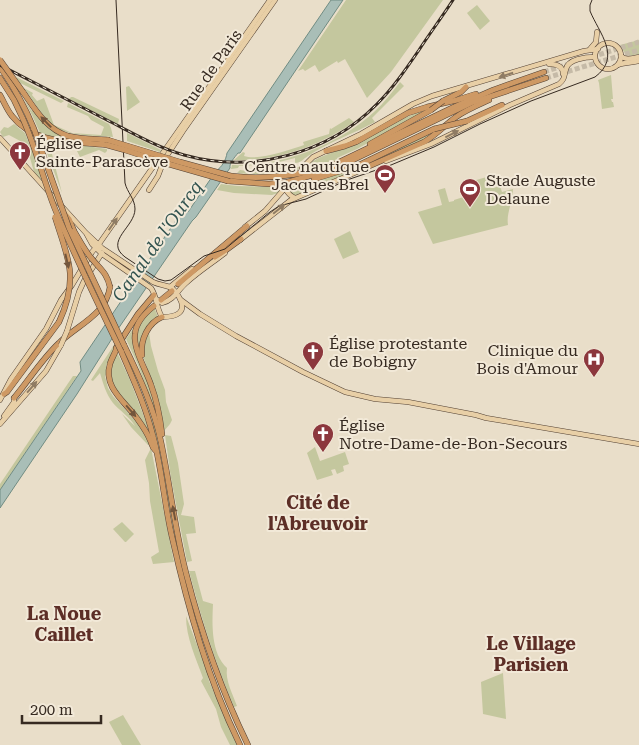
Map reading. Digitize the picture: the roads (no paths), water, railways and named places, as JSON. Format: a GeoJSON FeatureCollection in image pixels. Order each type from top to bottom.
{"type":"FeatureCollection","features":[{"type":"Feature","properties":{"kind":"highway"},"geometry":{"type":"LineString","coordinates":[[0,60],[42,118],[52,128],[70,136],[108,142],[125,150],[174,166],[251,183],[286,185],[357,166],[434,129],[468,121],[502,105]]}},
{"type":"Feature","properties":{"kind":"highway"},"geometry":{"type":"LineString","coordinates":[[0,67],[11,82],[29,117],[69,228],[144,388],[161,442],[180,561]]}},
{"type":"Feature","properties":{"kind":"highway"},"geometry":{"type":"LineString","coordinates":[[326,151],[356,142],[418,109],[493,90],[544,72]]}},
{"type":"Feature","properties":{"kind":"highway"},"geometry":{"type":"LineString","coordinates":[[0,78],[14,100],[32,140],[54,206],[75,257],[118,351],[138,389],[157,452],[167,510],[183,573],[215,669],[248,745]]}},
{"type":"Feature","properties":{"kind":"highway"},"geometry":{"type":"LineString","coordinates":[[286,185],[355,160],[471,103],[546,78]]}},
{"type":"Feature","properties":{"kind":"highway"},"geometry":{"type":"LineString","coordinates":[[347,158],[431,110],[466,87]]}},
{"type":"Feature","properties":{"kind":"highway"},"geometry":{"type":"LineString","coordinates":[[229,178],[286,177],[331,166],[493,90]]}},
{"type":"Feature","properties":{"kind":"highway"},"geometry":{"type":"LineString","coordinates":[[358,171],[424,142],[457,116],[506,92]]}},
{"type":"Feature","properties":{"kind":"highway"},"geometry":{"type":"LineString","coordinates":[[0,96],[11,116],[30,132],[38,136],[61,140],[108,142]]}},
{"type":"Feature","properties":{"kind":"highway"},"geometry":{"type":"LineString","coordinates":[[4,394],[59,322],[65,310],[70,273],[54,214],[54,206]]}},
{"type":"Feature","properties":{"kind":"highway"},"geometry":{"type":"LineString","coordinates":[[14,398],[48,354],[98,311],[109,295],[108,279],[82,244],[64,213]]}},
{"type":"Feature","properties":{"kind":"highway"},"geometry":{"type":"LineString","coordinates":[[241,239],[179,285],[247,226]]}},
{"type":"Feature","properties":{"kind":"highway"},"geometry":{"type":"LineString","coordinates":[[118,351],[116,348],[138,314],[171,290]]}},
{"type":"Feature","properties":{"kind":"highway"},"geometry":{"type":"LineString","coordinates":[[156,300],[140,320],[134,336],[159,410],[161,442]]}},
{"type":"Feature","properties":{"kind":"highway"},"geometry":{"type":"LineString","coordinates":[[156,300],[144,312],[118,351],[110,364],[108,374],[115,393],[136,416],[150,439],[153,449],[157,452]]}},
{"type":"Feature","properties":{"kind":"highway"},"geometry":{"type":"LineString","coordinates":[[144,367],[142,354],[143,340],[153,323],[162,317]]}},
{"type":"Feature","properties":{"kind":"highway"},"geometry":{"type":"LineString","coordinates":[[183,573],[187,601],[209,670],[240,745]]}},
{"type":"Feature","properties":{"kind":"main road","name":"Rue de Paris"},"geometry":{"type":"LineString","coordinates":[[166,153],[270,0]]}},
{"type":"Feature","properties":{"kind":"main road","name":"Rue de Paris"},"geometry":{"type":"LineString","coordinates":[[166,153],[275,0]]}},
{"type":"Feature","properties":{"kind":"main road"},"geometry":{"type":"LineString","coordinates":[[302,168],[313,157],[361,134],[412,104],[432,96],[584,51],[596,44],[598,39],[597,32]]}},
{"type":"Feature","properties":{"kind":"main road"},"geometry":{"type":"LineString","coordinates":[[617,65],[621,56],[619,49],[612,44],[604,44],[598,49],[595,57],[598,64],[604,68],[610,69],[623,63],[639,61]]}},
{"type":"Feature","properties":{"kind":"main road"},"geometry":{"type":"LineString","coordinates":[[584,51],[598,49]]}},
{"type":"Feature","properties":{"kind":"main road"},"geometry":{"type":"LineString","coordinates":[[621,56],[622,58],[629,59],[639,57]]}},
{"type":"Feature","properties":{"kind":"main road"},"geometry":{"type":"LineString","coordinates":[[171,290],[184,285],[295,198],[358,171],[431,144],[525,98],[559,84],[562,82],[566,68],[570,63],[587,57],[595,57]]}},
{"type":"Feature","properties":{"kind":"main road"},"geometry":{"type":"LineString","coordinates":[[546,63],[558,65],[563,72],[561,80],[549,88]]}},
{"type":"Feature","properties":{"kind":"main road"},"geometry":{"type":"LineString","coordinates":[[502,105],[521,97],[525,98]]}},
{"type":"Feature","properties":{"kind":"main road"},"geometry":{"type":"LineString","coordinates":[[0,138],[80,224],[100,249],[150,287],[162,317],[169,317],[180,312],[183,306],[181,300]]}},
{"type":"Feature","properties":{"kind":"main road"},"geometry":{"type":"LineString","coordinates":[[149,190],[158,176],[166,153]]}},
{"type":"Feature","properties":{"kind":"main road"},"geometry":{"type":"LineString","coordinates":[[0,423],[46,371],[67,331],[78,292],[100,249],[137,189],[166,153]]}},
{"type":"Feature","properties":{"kind":"main road"},"geometry":{"type":"LineString","coordinates":[[286,185],[287,192],[295,198]]}},
{"type":"Feature","properties":{"kind":"main road"},"geometry":{"type":"LineString","coordinates":[[156,300],[171,290],[264,211],[286,185]]}},
{"type":"Feature","properties":{"kind":"main road"},"geometry":{"type":"LineString","coordinates":[[100,249],[153,282],[171,290],[200,314],[236,336],[345,392],[375,399],[408,402],[482,417],[639,444]]}},
{"type":"Feature","properties":{"kind":"main road"},"geometry":{"type":"LineString","coordinates":[[0,400],[11,379],[46,329],[54,312],[92,252],[100,249]]}},
{"type":"Feature","properties":{"kind":"main road"},"geometry":{"type":"LineString","coordinates":[[54,312],[64,306],[69,309],[72,316]]}},
{"type":"Feature","properties":{"kind":"main road"},"geometry":{"type":"LineString","coordinates":[[182,310],[200,314]]}},
{"type":"Feature","properties":{"kind":"main road"},"geometry":{"type":"LineString","coordinates":[[0,417],[14,398]]}},
{"type":"Feature","properties":{"kind":"main road"},"geometry":{"type":"LineString","coordinates":[[0,423],[14,402],[14,398]]}},
{"type":"Feature","properties":{"kind":"water"},"geometry":{"type":"Polygon","coordinates":[[[331,0],[343,0],[240,153],[232,160],[230,168],[118,329],[77,394],[0,508],[0,490],[81,371],[80,362],[134,282],[139,281],[147,267],[147,263],[181,213],[188,212],[225,161],[227,153],[331,0]]]}},
{"type":"Feature","properties":{"kind":"tunnel"},"geometry":{"type":"LineString","coordinates":[[592,57],[639,42]]}},
{"type":"Feature","properties":{"kind":"tunnel"},"geometry":{"type":"LineString","coordinates":[[546,78],[639,50]]}},
{"type":"Feature","properties":{"kind":"tunnel"},"geometry":{"type":"LineString","coordinates":[[544,72],[572,63]]}},
{"type":"Feature","properties":{"kind":"tunnel"},"geometry":{"type":"LineString","coordinates":[[285,188],[302,168]]}},
{"type":"Feature","properties":{"kind":"tram line"},"geometry":{"type":"LineString","coordinates":[[116,0],[125,183],[134,202],[135,209],[134,216],[119,240],[119,251],[158,279],[165,281],[171,280],[204,256],[225,249],[279,206],[306,199],[347,180],[391,165],[434,147],[531,101],[595,77],[603,69],[608,53],[603,36],[590,11],[592,0]]}},
{"type":"Feature","properties":{"kind":"railway"},"geometry":{"type":"LineString","coordinates":[[0,65],[144,139],[174,152],[210,160],[236,162],[262,160],[288,155],[312,147],[336,136],[357,121],[377,104],[394,85],[453,0]]}},
{"type":"Feature","properties":{"kind":"place","name":"Église Sainte-Parascève"},"geometry":{"type":"Point","coordinates":[20,171]}},
{"type":"Feature","properties":{"kind":"place","name":"Centre nautique Jacques Brel"},"geometry":{"type":"Point","coordinates":[385,194]}},
{"type":"Feature","properties":{"kind":"place","name":"Stade Auguste Delaune"},"geometry":{"type":"Point","coordinates":[470,208]}},
{"type":"Feature","properties":{"kind":"place","name":"Église protestante de Bobigny"},"geometry":{"type":"Point","coordinates":[313,371]}},
{"type":"Feature","properties":{"kind":"place","name":"Clinique du Bois d'Amour"},"geometry":{"type":"Point","coordinates":[594,378]}},
{"type":"Feature","properties":{"kind":"place","name":"Église Notre-Dame-de-Bon-Secours"},"geometry":{"type":"Point","coordinates":[323,453]}},
{"type":"Feature","properties":{"kind":"district","name":"Cité de l'Abreuvoir"},"geometry":{"type":"Point","coordinates":[318,512]}},
{"type":"Feature","properties":{"kind":"district","name":"La Noue Caillet"},"geometry":{"type":"Point","coordinates":[64,623]}},
{"type":"Feature","properties":{"kind":"district","name":"Le Village Parisien"},"geometry":{"type":"Point","coordinates":[531,653]}},
{"type":"Feature","properties":{"kind":"water label","name":"Canal de l'Ourcq"},"geometry":{"type":"Point","coordinates":[157,241]}}]}
